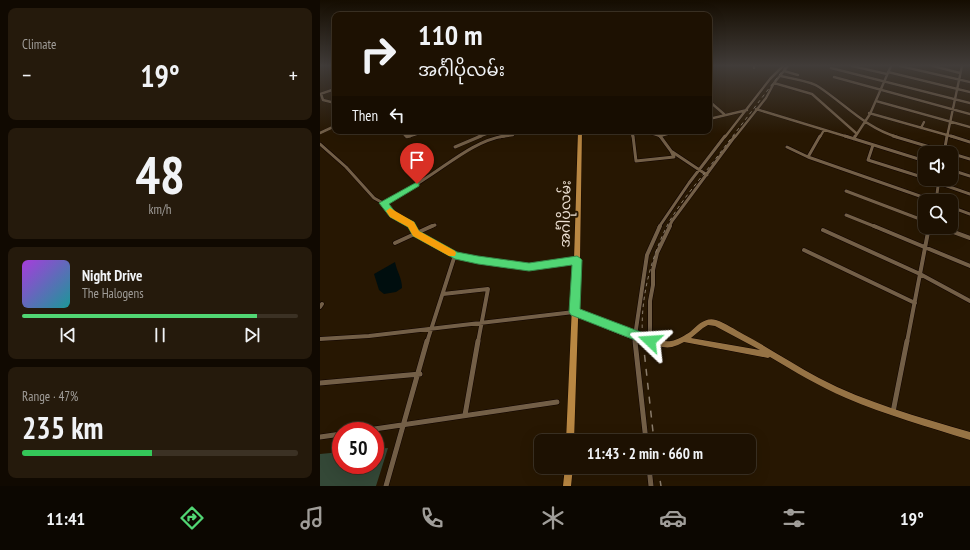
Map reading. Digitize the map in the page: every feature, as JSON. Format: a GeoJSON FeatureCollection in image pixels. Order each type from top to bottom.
{"type":"FeatureCollection","features":[{"type":"Feature","properties":{"kind":"main road","name":"အင်္ဂါပိုလမ်း"},"geometry":{"type":"LineString","coordinates":[[570,434],[580,134]]}},
{"type":"Feature","properties":{"kind":"main road"},"geometry":{"type":"LineString","coordinates":[[574,312],[650,341],[672,344],[692,334],[701,324],[711,322],[731,330],[772,355],[831,387],[893,412],[970,437]]}},
{"type":"Feature","properties":{"kind":"main road"},"geometry":{"type":"LineString","coordinates":[[683,338],[772,355]]}},
{"type":"Feature","properties":{"kind":"main road"},"geometry":{"type":"LineString","coordinates":[[567,486],[568,474]]}},
{"type":"Feature","properties":{"kind":"street"},"geometry":{"type":"LineString","coordinates":[[332,89],[320,94],[323,100],[332,102]]}},
{"type":"Feature","properties":{"kind":"street"},"geometry":{"type":"LineString","coordinates":[[645,434],[635,336],[647,255],[661,224],[699,170],[763,89]]}},
{"type":"Feature","properties":{"kind":"street"},"geometry":{"type":"LineString","coordinates":[[650,341],[650,301],[653,285],[653,270],[657,253],[672,221],[756,109],[766,98],[771,89]]}},
{"type":"Feature","properties":{"kind":"street"},"geometry":{"type":"LineString","coordinates":[[794,89],[812,94],[856,133]]}},
{"type":"Feature","properties":{"kind":"street"},"geometry":{"type":"LineString","coordinates":[[821,89],[865,123],[885,134],[924,146]]}},
{"type":"Feature","properties":{"kind":"street"},"geometry":{"type":"LineString","coordinates":[[875,89],[970,114]]}},
{"type":"Feature","properties":{"kind":"street"},"geometry":{"type":"LineString","coordinates":[[914,89],[970,103]]}},
{"type":"Feature","properties":{"kind":"street"},"geometry":{"type":"LineString","coordinates":[[946,146],[952,122],[953,109],[958,89],[970,92]]}},
{"type":"Feature","properties":{"kind":"street"},"geometry":{"type":"LineString","coordinates":[[854,139],[856,133],[865,123],[880,90]]}},
{"type":"Feature","properties":{"kind":"street"},"geometry":{"type":"LineString","coordinates":[[876,101],[970,127]]}},
{"type":"Feature","properties":{"kind":"street"},"geometry":{"type":"LineString","coordinates":[[712,104],[724,114]]}},
{"type":"Feature","properties":{"kind":"street"},"geometry":{"type":"LineString","coordinates":[[756,109],[918,160]]}},
{"type":"Feature","properties":{"kind":"street"},"geometry":{"type":"LineString","coordinates":[[712,118],[724,114],[747,110]]}},
{"type":"Feature","properties":{"kind":"street"},"geometry":{"type":"LineString","coordinates":[[870,113],[970,142]]}},
{"type":"Feature","properties":{"kind":"street"},"geometry":{"type":"LineString","coordinates":[[921,128],[924,122]]}},
{"type":"Feature","properties":{"kind":"street"},"geometry":{"type":"LineString","coordinates":[[320,133],[332,127]]}},
{"type":"Feature","properties":{"kind":"street"},"geometry":{"type":"LineString","coordinates":[[808,157],[824,130]]}},
{"type":"Feature","properties":{"kind":"street"},"geometry":{"type":"LineString","coordinates":[[404,134],[407,137],[410,137],[418,134]]}},
{"type":"Feature","properties":{"kind":"street"},"geometry":{"type":"LineString","coordinates":[[455,146],[486,134]]}},
{"type":"Feature","properties":{"kind":"street"},"geometry":{"type":"LineString","coordinates":[[383,203],[431,176],[445,164],[470,149],[494,138],[513,134]]}},
{"type":"Feature","properties":{"kind":"street"},"geometry":{"type":"LineString","coordinates":[[633,134],[636,161],[674,157],[660,136],[656,134]]}},
{"type":"Feature","properties":{"kind":"street"},"geometry":{"type":"LineString","coordinates":[[660,136],[667,134]]}},
{"type":"Feature","properties":{"kind":"street"},"geometry":{"type":"LineString","coordinates":[[320,144],[346,167],[374,198],[383,203],[393,215],[411,224],[416,233],[455,255],[478,260],[529,267],[577,260]]}},
{"type":"Feature","properties":{"kind":"street"},"geometry":{"type":"LineString","coordinates":[[873,145],[868,160],[918,176]]}},
{"type":"Feature","properties":{"kind":"street"},"geometry":{"type":"LineString","coordinates":[[787,147],[808,157],[918,195]]}},
{"type":"Feature","properties":{"kind":"street"},"geometry":{"type":"LineString","coordinates":[[671,151],[707,175]]}},
{"type":"Feature","properties":{"kind":"street"},"geometry":{"type":"LineString","coordinates":[[958,156],[970,159]]}},
{"type":"Feature","properties":{"kind":"street"},"geometry":{"type":"LineString","coordinates":[[958,172],[970,176]]}},
{"type":"Feature","properties":{"kind":"street"},"geometry":{"type":"LineString","coordinates":[[951,186],[970,194]]}},
{"type":"Feature","properties":{"kind":"street"},"geometry":{"type":"LineString","coordinates":[[846,191],[918,218]]}},
{"type":"Feature","properties":{"kind":"street"},"geometry":{"type":"LineString","coordinates":[[958,210],[970,214]]}},
{"type":"Feature","properties":{"kind":"street"},"geometry":{"type":"LineString","coordinates":[[846,215],[970,266]]}},
{"type":"Feature","properties":{"kind":"street"},"geometry":{"type":"LineString","coordinates":[[395,243],[435,225]]}},
{"type":"Feature","properties":{"kind":"street"},"geometry":{"type":"LineString","coordinates":[[823,230],[920,274],[970,301]]}},
{"type":"Feature","properties":{"kind":"street"},"geometry":{"type":"LineString","coordinates":[[893,412],[928,234]]}},
{"type":"Feature","properties":{"kind":"street"},"geometry":{"type":"LineString","coordinates":[[958,234],[970,238]]}},
{"type":"Feature","properties":{"kind":"street"},"geometry":{"type":"LineString","coordinates":[[804,250],[915,304]]}},
{"type":"Feature","properties":{"kind":"street"},"geometry":{"type":"LineString","coordinates":[[386,486],[420,374],[431,328],[455,255]]}},
{"type":"Feature","properties":{"kind":"street"},"geometry":{"type":"LineString","coordinates":[[443,294],[488,289],[465,415]]}},
{"type":"Feature","properties":{"kind":"street"},"geometry":{"type":"LineString","coordinates":[[320,339],[574,312]]}},
{"type":"Feature","properties":{"kind":"street"},"geometry":{"type":"LineString","coordinates":[[320,383],[420,374]]}},
{"type":"Feature","properties":{"kind":"street"},"geometry":{"type":"LineString","coordinates":[[384,428],[557,402]]}},
{"type":"Feature","properties":{"kind":"street"},"geometry":{"type":"LineString","coordinates":[[320,437],[332,435]]}},
{"type":"Feature","properties":{"kind":"street"},"geometry":{"type":"LineString","coordinates":[[650,474],[651,486]]}},
{"type":"Feature","properties":{"kind":"green space"},"geometry":{"type":"Polygon","coordinates":[[[384,448],[388,448],[384,461],[384,448]]]}},
{"type":"Feature","properties":{"kind":"green space"},"geometry":{"type":"Polygon","coordinates":[[[332,453],[332,474],[380,474],[376,486],[320,486],[320,454],[332,453]]]}},
{"type":"Feature","properties":{"kind":"shaded area"},"geometry":{"type":"Polygon","coordinates":[[[395,262],[402,288],[396,292],[384,294],[379,290],[374,274],[395,262]]]}},
{"type":"Feature","properties":{"kind":"railway"},"geometry":{"type":"LineString","coordinates":[[643,342],[642,327],[644,297],[647,282],[656,252],[668,224],[686,197],[769,89]]}},
{"type":"Feature","properties":{"kind":"railway"},"geometry":{"type":"LineString","coordinates":[[643,341],[653,434]]}},
{"type":"Feature","properties":{"kind":"railway"},"geometry":{"type":"LineString","coordinates":[[659,474],[661,486]]}},
{"type":"Feature","properties":{"kind":"slow traffic"},"geometry":{"type":"LineString","coordinates":[[390,211],[393,215],[411,224],[416,233],[452,253]]}},
{"type":"Feature","properties":{"kind":"route"},"geometry":{"type":"LineString","coordinates":[[417,184],[383,203],[393,215],[411,224],[416,233],[455,255],[478,260],[529,267],[577,260],[574,312],[650,341]]}}]}
